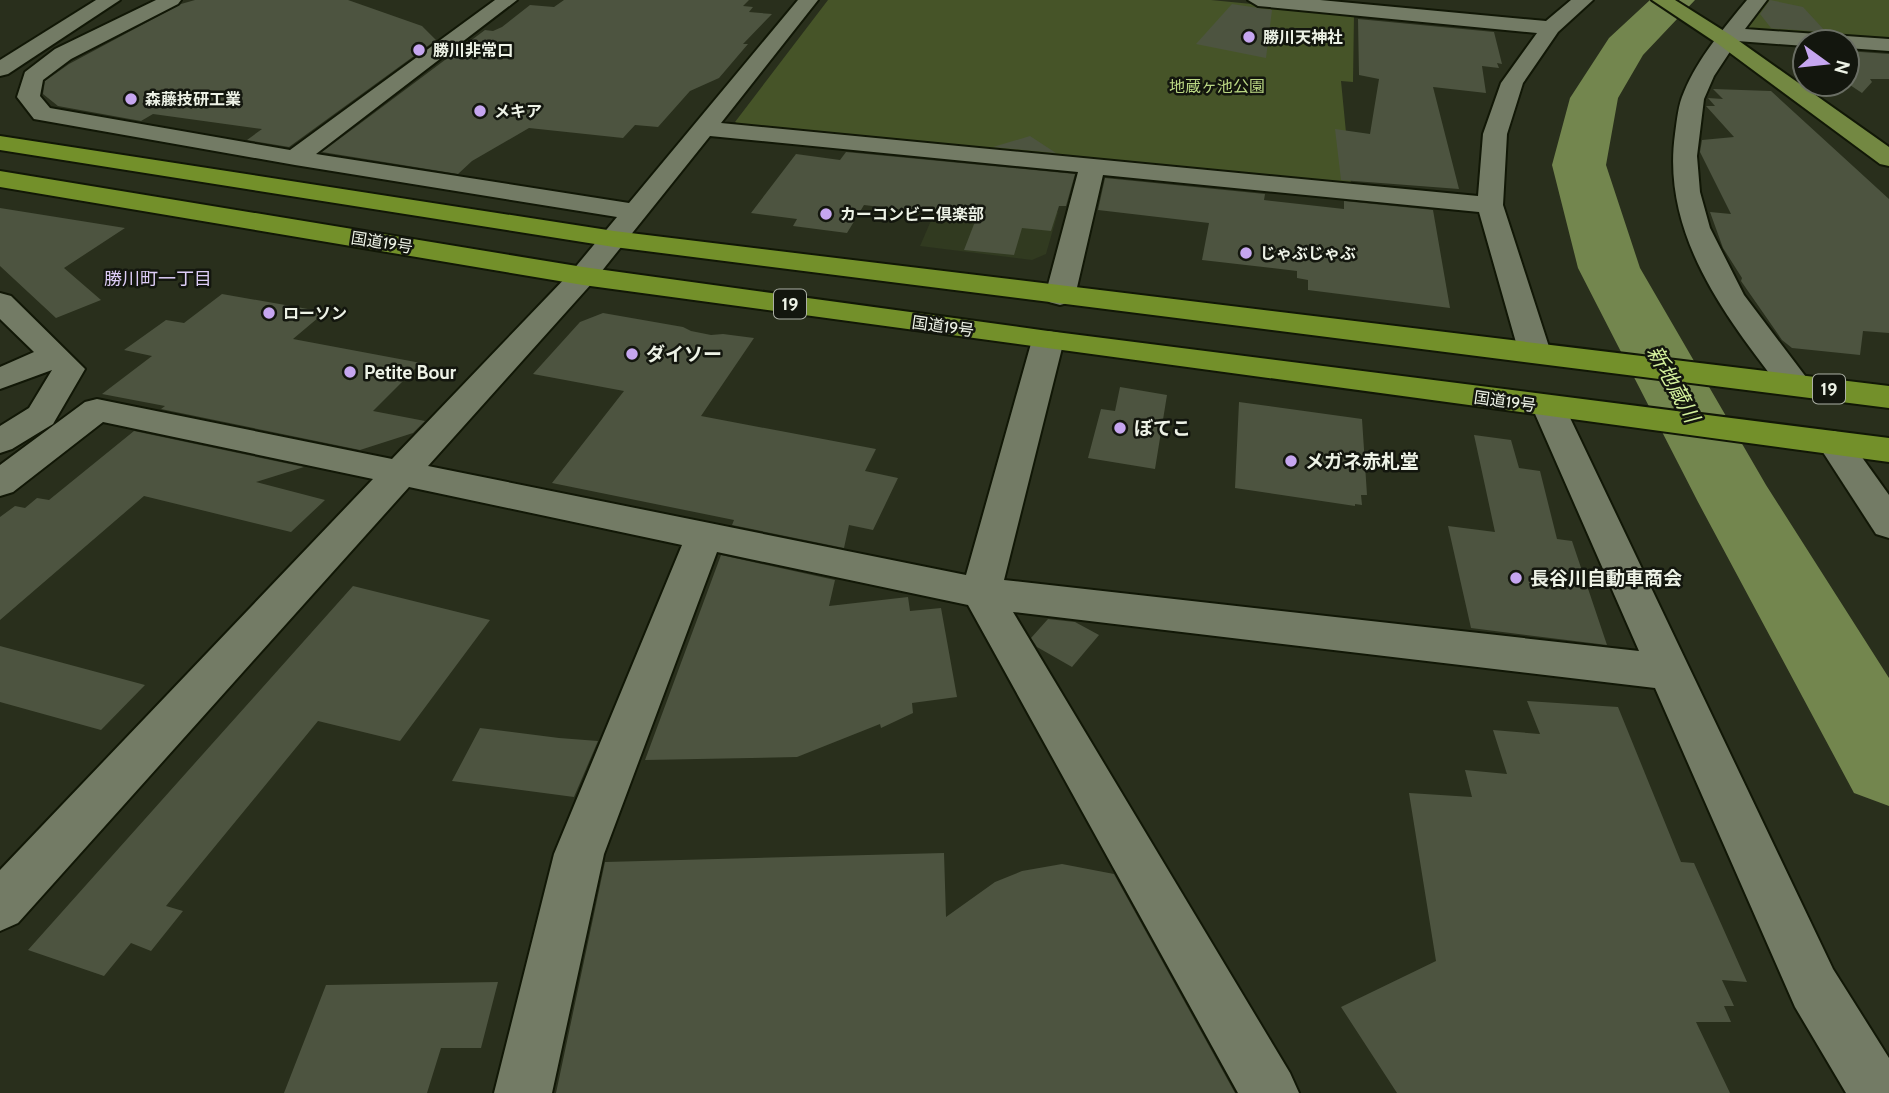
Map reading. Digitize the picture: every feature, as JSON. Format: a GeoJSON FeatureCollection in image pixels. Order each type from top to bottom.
{"type":"FeatureCollection","features":[{"type":"Feature","properties":{"kind":"highway","name":"19"},"geometry":{"type":"LineString","coordinates":[[0,143],[614,239],[1889,397]]}},
{"type":"Feature","properties":{"kind":"highway","name":"国道19号"},"geometry":{"type":"LineString","coordinates":[[0,178],[583,276],[1889,450]]}},
{"type":"Feature","properties":{"kind":"main road"},"geometry":{"type":"LineString","coordinates":[[1662,0],[1721,35],[1889,159]]}},
{"type":"Feature","properties":{"kind":"main road"},"geometry":{"type":"LineString","coordinates":[[1862,139],[1889,142]]}},
{"type":"Feature","properties":{"kind":"street"},"geometry":{"type":"LineString","coordinates":[[25,29],[90,0]]}},
{"type":"Feature","properties":{"kind":"street"},"geometry":{"type":"LineString","coordinates":[[0,69],[110,0]]}},
{"type":"Feature","properties":{"kind":"street"},"geometry":{"type":"LineString","coordinates":[[171,0],[63,54],[33,77],[28,97],[42,114],[295,158],[635,212]]}},
{"type":"Feature","properties":{"kind":"street"},"geometry":{"type":"LineString","coordinates":[[295,158],[507,0]]}},
{"type":"Feature","properties":{"kind":"street"},"geometry":{"type":"LineString","coordinates":[[0,906],[583,276],[808,0]]}},
{"type":"Feature","properties":{"kind":"street"},"geometry":{"type":"LineString","coordinates":[[1258,0],[1551,28]]}},
{"type":"Feature","properties":{"kind":"street"},"geometry":{"type":"LineString","coordinates":[[1535,353],[1490,205],[1495,134],[1512,83],[1551,28],[1583,0]]}},
{"type":"Feature","properties":{"kind":"street"},"geometry":{"type":"LineString","coordinates":[[1757,0],[1721,35],[1696,90],[1682,145],[1683,179],[1704,251],[1783,384]]}},
{"type":"Feature","properties":{"kind":"street"},"geometry":{"type":"LineString","coordinates":[[1721,35],[1791,39]]}},
{"type":"Feature","properties":{"kind":"street"},"geometry":{"type":"LineString","coordinates":[[1861,43],[1889,45]]}},
{"type":"Feature","properties":{"kind":"street"},"geometry":{"type":"LineString","coordinates":[[703,128],[1490,205]]}},
{"type":"Feature","properties":{"kind":"street"},"geometry":{"type":"LineString","coordinates":[[1060,296],[1093,165]]}},
{"type":"Feature","properties":{"kind":"street"},"geometry":{"type":"LineString","coordinates":[[0,302],[69,369],[41,416],[0,441]]}},
{"type":"Feature","properties":{"kind":"street"},"geometry":{"type":"LineString","coordinates":[[1048,340],[981,593],[1270,1093]]}},
{"type":"Feature","properties":{"kind":"street"},"geometry":{"type":"LineString","coordinates":[[0,379],[55,355]]}},
{"type":"Feature","properties":{"kind":"street"},"geometry":{"type":"LineString","coordinates":[[1566,409],[1670,672],[1814,988],[1878,1093]]}},
{"type":"Feature","properties":{"kind":"street"},"geometry":{"type":"LineString","coordinates":[[0,483],[97,410],[981,593],[1670,672]]}},
{"type":"Feature","properties":{"kind":"street"},"geometry":{"type":"LineString","coordinates":[[1818,441],[1889,524]]}},
{"type":"Feature","properties":{"kind":"street"},"geometry":{"type":"LineString","coordinates":[[523,1093],[579,854],[705,536]]}},
{"type":"Feature","properties":{"kind":"shaded area"},"geometry":{"type":"Polygon","coordinates":[[[940,200],[1058,212],[1046,254],[1032,260],[920,246],[940,200]]]}},
{"type":"Feature","properties":{"kind":"green space","name":"地蔵ヶ池公園"},"geometry":{"type":"Polygon","coordinates":[[[828,0],[1211,0],[1354,14],[1353,82],[1341,81],[1351,184],[742,126],[735,122],[828,0]]]}},
{"type":"Feature","properties":{"kind":"green space"},"geometry":{"type":"Polygon","coordinates":[[[1768,0],[1889,0],[1889,42],[1861,39],[1861,28],[1791,28],[1791,33],[1745,29],[1768,0]]]}},
{"type":"Feature","properties":{"kind":"building"},"geometry":{"type":"Polygon","coordinates":[[[195,0],[348,0],[422,26],[436,40],[289,147],[247,140],[262,129],[153,114],[141,121],[58,106],[43,94],[45,81],[69,64],[181,4],[195,0]]]}},
{"type":"Feature","properties":{"kind":"building"},"geometry":{"type":"Polygon","coordinates":[[[564,0],[749,0],[743,6],[753,7],[749,12],[772,14],[743,44],[748,44],[719,78],[690,91],[658,127],[635,125],[623,138],[529,128],[472,161],[458,174],[322,152],[485,30],[493,31],[502,27],[530,5],[554,7],[564,0]]]}},
{"type":"Feature","properties":{"kind":"building"},"geometry":{"type":"Polygon","coordinates":[[[1770,0],[1803,7],[1822,28],[1791,30],[1766,28],[1771,28],[1760,14],[1770,0]]]}},
{"type":"Feature","properties":{"kind":"building"},"geometry":{"type":"Polygon","coordinates":[[[1232,4],[1272,10],[1266,58],[1196,44],[1232,4]]]}},
{"type":"Feature","properties":{"kind":"building"},"geometry":{"type":"Polygon","coordinates":[[[1358,19],[1494,32],[1502,64],[1497,63],[1499,68],[1482,66],[1486,93],[1433,87],[1459,189],[1341,180],[1335,129],[1370,134],[1379,79],[1359,75],[1358,19]]]}},
{"type":"Feature","properties":{"kind":"building"},"geometry":{"type":"Polygon","coordinates":[[[1861,52],[1889,54],[1889,79],[1870,79],[1872,82],[1862,93],[1861,52]]]}},
{"type":"Feature","properties":{"kind":"building"},"geometry":{"type":"Polygon","coordinates":[[[1713,89],[1771,91],[1889,199],[1889,333],[1863,331],[1860,355],[1792,348],[1782,340],[1741,281],[1742,278],[1723,248],[1710,212],[1731,214],[1700,152],[1702,140],[1734,137],[1706,106],[1715,106],[1708,98],[1723,99],[1713,89]]]}},
{"type":"Feature","properties":{"kind":"building"},"geometry":{"type":"Polygon","coordinates":[[[1030,136],[1056,153],[993,147],[1030,136]]]}},
{"type":"Feature","properties":{"kind":"building"},"geometry":{"type":"Polygon","coordinates":[[[846,152],[1075,174],[1066,206],[1059,206],[1051,231],[1022,228],[1014,255],[964,250],[976,219],[864,205],[847,233],[793,226],[797,219],[751,213],[796,154],[840,160],[846,152]]]}},
{"type":"Feature","properties":{"kind":"building"},"geometry":{"type":"Polygon","coordinates":[[[1105,178],[1265,194],[1264,200],[1344,209],[1344,201],[1433,210],[1450,308],[1308,290],[1308,280],[1297,278],[1297,271],[1202,260],[1209,223],[1098,210],[1105,178]]]}},
{"type":"Feature","properties":{"kind":"building"},"geometry":{"type":"Polygon","coordinates":[[[0,208],[125,228],[64,268],[101,300],[56,318],[0,266],[0,208]]]}},
{"type":"Feature","properties":{"kind":"building"},"geometry":{"type":"Polygon","coordinates":[[[222,294],[325,312],[293,339],[421,363],[373,411],[425,421],[413,433],[360,450],[161,409],[165,406],[102,394],[152,356],[124,350],[166,320],[184,323],[222,294]]]}},
{"type":"Feature","properties":{"kind":"building"},"geometry":{"type":"Polygon","coordinates":[[[603,313],[683,327],[711,335],[754,338],[701,416],[876,449],[865,471],[898,478],[873,530],[849,525],[844,548],[732,525],[734,520],[552,483],[624,391],[533,374],[580,322],[603,313]]]}},
{"type":"Feature","properties":{"kind":"building"},"geometry":{"type":"Polygon","coordinates":[[[1120,387],[1167,395],[1155,469],[1088,458],[1101,409],[1115,411],[1120,387]]]}},
{"type":"Feature","properties":{"kind":"building"},"geometry":{"type":"Polygon","coordinates":[[[1239,402],[1362,419],[1367,495],[1361,495],[1362,505],[1235,488],[1239,402]]]}},
{"type":"Feature","properties":{"kind":"building"},"geometry":{"type":"Polygon","coordinates":[[[134,431],[304,467],[256,482],[325,500],[291,532],[144,496],[0,620],[0,517],[15,506],[25,508],[37,498],[49,500],[134,431]]]}},
{"type":"Feature","properties":{"kind":"building"},"geometry":{"type":"Polygon","coordinates":[[[1474,435],[1511,440],[1519,468],[1540,471],[1557,539],[1572,541],[1607,645],[1471,628],[1448,526],[1495,532],[1474,435]]]}},
{"type":"Feature","properties":{"kind":"building"},"geometry":{"type":"Polygon","coordinates":[[[721,555],[835,580],[829,606],[908,597],[910,611],[941,608],[957,697],[912,703],[913,713],[881,728],[880,724],[797,757],[645,760],[721,555]]]}},
{"type":"Feature","properties":{"kind":"building"},"geometry":{"type":"Polygon","coordinates":[[[353,586],[490,620],[400,741],[318,721],[166,906],[183,911],[151,951],[131,943],[104,976],[28,950],[353,586]]]}},
{"type":"Feature","properties":{"kind":"building"},"geometry":{"type":"Polygon","coordinates":[[[1048,619],[1075,622],[1099,635],[1072,667],[1037,647],[1031,638],[1048,619]]]}},
{"type":"Feature","properties":{"kind":"building"},"geometry":{"type":"Polygon","coordinates":[[[0,646],[145,685],[101,730],[0,702],[0,646]]]}},
{"type":"Feature","properties":{"kind":"building"},"geometry":{"type":"Polygon","coordinates":[[[1527,701],[1618,707],[1681,862],[1694,863],[1747,982],[1722,980],[1734,1006],[1724,1006],[1731,1022],[1696,1022],[1730,1093],[1397,1093],[1341,1007],[1436,961],[1409,793],[1472,797],[1465,770],[1507,774],[1493,730],[1540,734],[1527,701]]]}},
{"type":"Feature","properties":{"kind":"building"},"geometry":{"type":"Polygon","coordinates":[[[480,728],[598,741],[574,797],[452,781],[480,728]]]}},
{"type":"Feature","properties":{"kind":"building"},"geometry":{"type":"Polygon","coordinates":[[[944,853],[946,917],[995,882],[1022,871],[1062,864],[1114,874],[1235,1093],[556,1093],[605,862],[944,853]]]}},
{"type":"Feature","properties":{"kind":"building"},"geometry":{"type":"Polygon","coordinates":[[[498,982],[481,1048],[441,1048],[427,1093],[284,1093],[326,985],[498,982]]]}},
{"type":"Feature","properties":{"kind":"waterway","name":"新地蔵川"},"geometry":{"type":"LineString","coordinates":[[1674,0],[1625,48],[1594,98],[1579,165],[1609,268],[1737,502],[1889,763]]}},
{"type":"Feature","properties":{"kind":"place","name":"勝川天神社"},"geometry":{"type":"Point","coordinates":[1249,37]}},
{"type":"Feature","properties":{"kind":"place","name":"勝川非常口"},"geometry":{"type":"Point","coordinates":[419,50]}},
{"type":"Feature","properties":{"kind":"place","name":"森藤技研工業"},"geometry":{"type":"Point","coordinates":[131,99]}},
{"type":"Feature","properties":{"kind":"place","name":"メキア"},"geometry":{"type":"Point","coordinates":[480,111]}},
{"type":"Feature","properties":{"kind":"place","name":"カーコンビニ倶楽部"},"geometry":{"type":"Point","coordinates":[826,214]}},
{"type":"Feature","properties":{"kind":"place","name":"じゃぶじゃぶ"},"geometry":{"type":"Point","coordinates":[1246,253]}},
{"type":"Feature","properties":{"kind":"place","name":"ローソン"},"geometry":{"type":"Point","coordinates":[269,313]}},
{"type":"Feature","properties":{"kind":"place","name":"ダイソー"},"geometry":{"type":"Point","coordinates":[632,354]}},
{"type":"Feature","properties":{"kind":"place","name":"Petite Bour"},"geometry":{"type":"Point","coordinates":[350,372]}},
{"type":"Feature","properties":{"kind":"place","name":"ぼてこ"},"geometry":{"type":"Point","coordinates":[1120,428]}},
{"type":"Feature","properties":{"kind":"place","name":"メガネ赤札堂"},"geometry":{"type":"Point","coordinates":[1291,461]}},
{"type":"Feature","properties":{"kind":"place","name":"長谷川自動車商会"},"geometry":{"type":"Point","coordinates":[1516,578]}},
{"type":"Feature","properties":{"kind":"district","name":"勝川町一丁目"},"geometry":{"type":"Point","coordinates":[158,279]}}]}
